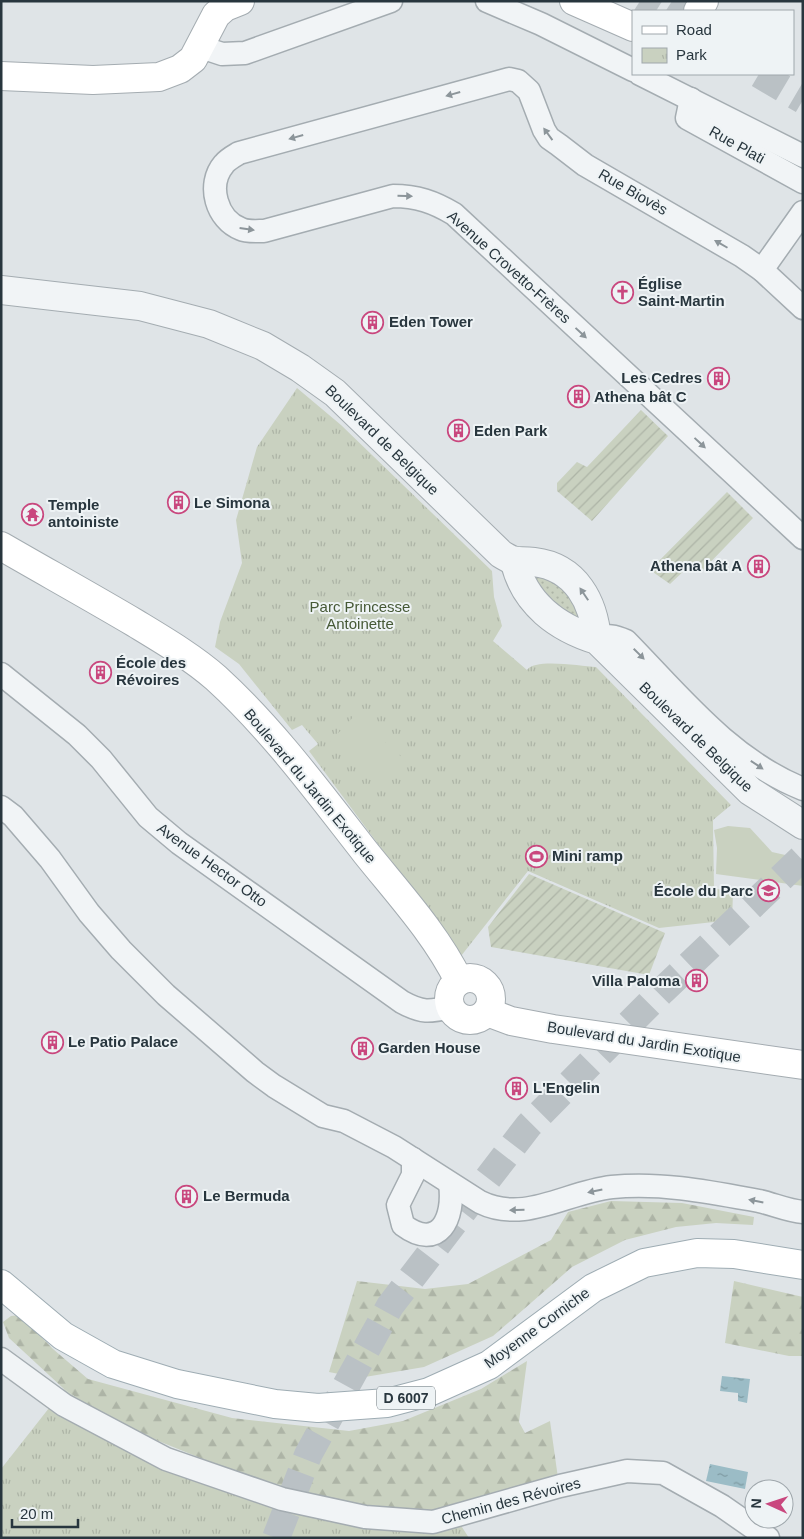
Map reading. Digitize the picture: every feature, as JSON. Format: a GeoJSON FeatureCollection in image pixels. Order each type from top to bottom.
{"type":"FeatureCollection","features":[{"type":"Feature","properties":{"kind":"main road"},"geometry":{"type":"LineString","coordinates":[[1,76],[93,80],[160,77],[180,69],[193,59],[216,15],[225,7],[240,1]]}},
{"type":"Feature","properties":{"kind":"main road"},"geometry":{"type":"LineString","coordinates":[[574,1],[632,27]]}},
{"type":"Feature","properties":{"kind":"main road","name":"Boulevard du Jardin Exotique"},"geometry":{"type":"LineString","coordinates":[[1,546],[145,629],[216,678],[258,719],[320,795],[409,907],[453,968],[459,981]]}},
{"type":"Feature","properties":{"kind":"main road"},"geometry":{"type":"LineString","coordinates":[[464,978],[476,978],[487,985],[492,998],[487,1012],[477,1019],[465,1020],[459,1017],[451,1007],[449,996],[459,981],[464,978]]}},
{"type":"Feature","properties":{"kind":"main road","name":"Boulevard du Jardin Exotique"},"geometry":{"type":"LineString","coordinates":[[487,1012],[511,1021],[552,1029],[803,1065]]}},
{"type":"Feature","properties":{"kind":"main road","name":"Moyenne Corniche"},"geometry":{"type":"LineString","coordinates":[[1,1284],[63,1336],[113,1364],[177,1384],[275,1404],[318,1408],[387,1403],[438,1388],[489,1365],[593,1288],[644,1263],[696,1253],[734,1254],[803,1265]]}},
{"type":"Feature","properties":{"kind":"street"},"geometry":{"type":"LineString","coordinates":[[201,46],[222,54],[245,53],[391,1]]}},
{"type":"Feature","properties":{"kind":"street"},"geometry":{"type":"LineString","coordinates":[[487,1],[541,24],[632,70]]}},
{"type":"Feature","properties":{"kind":"street"},"geometry":{"type":"LineString","coordinates":[[642,75],[803,156]]}},
{"type":"Feature","properties":{"kind":"street","name":"Avenue Crovetto-Frères"},"geometry":{"type":"LineString","coordinates":[[529,90],[518,81],[504,79],[374,117],[239,153],[223,165],[220,172],[216,196],[218,208],[226,221],[242,230],[264,231],[393,196],[413,196],[441,206],[454,214],[803,538]]}},
{"type":"Feature","properties":{"kind":"street","name":"Rue Biovès"},"geometry":{"type":"LineString","coordinates":[[529,90],[544,130],[559,145],[585,164],[762,270]]}},
{"type":"Feature","properties":{"kind":"street","name":"Rue Plati"},"geometry":{"type":"LineString","coordinates":[[691,99],[687,118],[803,182]]}},
{"type":"Feature","properties":{"kind":"street"},"geometry":{"type":"LineString","coordinates":[[803,212],[762,270],[803,308]]}},
{"type":"Feature","properties":{"kind":"street","name":"Boulevard de Belgique"},"geometry":{"type":"LineString","coordinates":[[1,290],[140,306],[209,324],[263,346],[300,368],[335,393],[489,545],[515,563],[519,579],[530,597],[543,612],[572,631],[597,640],[750,791],[803,825]]}},
{"type":"Feature","properties":{"kind":"street"},"geometry":{"type":"LineString","coordinates":[[515,563],[534,562],[553,568],[577,584],[587,597],[595,617],[597,640],[605,636],[615,636],[626,641],[732,748],[778,779],[803,789]]}},
{"type":"Feature","properties":{"kind":"street","name":"Avenue Hector Otto"},"geometry":{"type":"LineString","coordinates":[[1,674],[78,735],[101,759],[148,817],[179,843],[402,1002],[417,1010],[429,1012],[451,1007]]}},
{"type":"Feature","properties":{"kind":"street"},"geometry":{"type":"LineString","coordinates":[[1,807],[12,816],[50,859],[89,913],[166,995],[274,1086],[323,1116],[344,1121],[371,1133],[450,1184],[493,1208],[507,1211],[534,1209],[564,1198],[612,1187],[660,1186],[706,1191],[803,1212]]}},
{"type":"Feature","properties":{"kind":"street"},"geometry":{"type":"LineString","coordinates":[[412,1159],[413,1175],[398,1205],[402,1225],[413,1233],[425,1235],[440,1230],[450,1213],[452,1201],[450,1184]]}},
{"type":"Feature","properties":{"kind":"street","name":"Chemin des Révoires"},"geometry":{"type":"LineString","coordinates":[[1,1359],[64,1404],[166,1460],[282,1499],[365,1517],[433,1522],[560,1486],[627,1471],[663,1473],[722,1506],[768,1538]]}},
{"type":"Feature","properties":{"kind":"green space","name":"Parc Princesse Antoinette"},"geometry":{"type":"Polygon","coordinates":[[[297,388],[341,425],[492,571],[494,597],[502,626],[493,641],[527,670],[531,666],[539,664],[569,664],[596,667],[731,805],[713,820],[713,825],[714,888],[733,893],[732,920],[659,928],[528,871],[461,956],[309,751],[318,744],[302,725],[292,730],[239,664],[215,647],[220,622],[242,563],[236,520],[257,447],[297,388]]]}},
{"type":"Feature","properties":{"kind":"green space"},"geometry":{"type":"Polygon","coordinates":[[[641,410],[668,436],[592,521],[557,491],[557,483],[577,462],[587,467],[641,410]]]}},
{"type":"Feature","properties":{"kind":"green space"},"geometry":{"type":"Polygon","coordinates":[[[727,492],[753,518],[700,573],[689,566],[670,584],[650,570],[727,492]]]}},
{"type":"Feature","properties":{"kind":"green space"},"geometry":{"type":"Polygon","coordinates":[[[537,574],[565,588],[587,620],[558,615],[534,577],[537,574]]]}},
{"type":"Feature","properties":{"kind":"green space"},"geometry":{"type":"Polygon","coordinates":[[[355,715],[406,761],[381,788],[330,742],[355,715]]]}},
{"type":"Feature","properties":{"kind":"green space"},"geometry":{"type":"Polygon","coordinates":[[[728,826],[750,828],[772,852],[803,859],[803,886],[716,874],[717,848],[714,830],[728,826]]]}},
{"type":"Feature","properties":{"kind":"green space"},"geometry":{"type":"Polygon","coordinates":[[[529,874],[665,933],[649,975],[491,947],[488,927],[529,874]]]}},
{"type":"Feature","properties":{"kind":"green space"},"geometry":{"type":"Polygon","coordinates":[[[611,1201],[682,1203],[754,1217],[753,1225],[716,1223],[676,1227],[625,1240],[572,1267],[493,1336],[424,1367],[359,1378],[329,1372],[357,1281],[425,1289],[468,1284],[551,1240],[568,1212],[611,1201]]]}},
{"type":"Feature","properties":{"kind":"green space"},"geometry":{"type":"Polygon","coordinates":[[[734,1281],[803,1297],[803,1356],[789,1356],[725,1343],[734,1281]]]}},
{"type":"Feature","properties":{"kind":"green space"},"geometry":{"type":"Polygon","coordinates":[[[20,1315],[53,1349],[88,1379],[232,1418],[349,1431],[403,1421],[481,1389],[527,1361],[519,1422],[525,1433],[550,1421],[558,1478],[451,1510],[371,1510],[319,1497],[225,1468],[114,1423],[64,1389],[9,1338],[3,1322],[11,1316],[20,1315]]]}},
{"type":"Feature","properties":{"kind":"green space"},"geometry":{"type":"Polygon","coordinates":[[[64,1389],[114,1423],[161,1444],[225,1468],[319,1497],[371,1510],[451,1510],[469,1538],[1,1538],[1,1469],[64,1389]]]}},
{"type":"Feature","properties":{"kind":"water"},"geometry":{"type":"Polygon","coordinates":[[[722,1376],[750,1379],[747,1403],[738,1401],[738,1393],[720,1391],[722,1376]]]}},
{"type":"Feature","properties":{"kind":"water"},"geometry":{"type":"Polygon","coordinates":[[[710,1464],[748,1472],[747,1479],[744,1479],[744,1489],[706,1481],[710,1464]]]}},
{"type":"Feature","properties":{"kind":"tunnel"},"geometry":{"type":"LineString","coordinates":[[640,1],[654,10]]}},
{"type":"Feature","properties":{"kind":"tunnel"},"geometry":{"type":"LineString","coordinates":[[672,1],[686,10]]}},
{"type":"Feature","properties":{"kind":"tunnel"},"geometry":{"type":"LineString","coordinates":[[761,75],[803,100]]}},
{"type":"Feature","properties":{"kind":"tunnel"},"geometry":{"type":"LineString","coordinates":[[276,1538],[308,1455],[390,1306],[529,1125],[662,991],[803,857]]}},
{"type":"Feature","properties":{"kind":"place","name":"Église Saint-Martin"},"geometry":{"type":"Point","coordinates":[622,293]}},
{"type":"Feature","properties":{"kind":"place","name":"Eden Tower"},"geometry":{"type":"Point","coordinates":[373,322]}},
{"type":"Feature","properties":{"kind":"place","name":"Les Cedres"},"geometry":{"type":"Point","coordinates":[718,378]}},
{"type":"Feature","properties":{"kind":"place","name":"Athena bât C"},"geometry":{"type":"Point","coordinates":[578,397]}},
{"type":"Feature","properties":{"kind":"place","name":"Eden Park"},"geometry":{"type":"Point","coordinates":[458,431]}},
{"type":"Feature","properties":{"kind":"place","name":"Le Simona"},"geometry":{"type":"Point","coordinates":[178,503]}},
{"type":"Feature","properties":{"kind":"place","name":"Temple antoiniste"},"geometry":{"type":"Point","coordinates":[32,514]}},
{"type":"Feature","properties":{"kind":"place","name":"Athena bât A"},"geometry":{"type":"Point","coordinates":[758,566]}},
{"type":"Feature","properties":{"kind":"place","name":"École des Révoires"},"geometry":{"type":"Point","coordinates":[100,672]}},
{"type":"Feature","properties":{"kind":"place","name":"Mini ramp"},"geometry":{"type":"Point","coordinates":[536,856]}},
{"type":"Feature","properties":{"kind":"place","name":"École du Parc"},"geometry":{"type":"Point","coordinates":[769,891]}},
{"type":"Feature","properties":{"kind":"place","name":"Villa Paloma"},"geometry":{"type":"Point","coordinates":[696,981]}},
{"type":"Feature","properties":{"kind":"place","name":"Le Patio Palace"},"geometry":{"type":"Point","coordinates":[52,1042]}},
{"type":"Feature","properties":{"kind":"place","name":"Garden House"},"geometry":{"type":"Point","coordinates":[362,1048]}},
{"type":"Feature","properties":{"kind":"place","name":"L'Engelin"},"geometry":{"type":"Point","coordinates":[517,1088]}},
{"type":"Feature","properties":{"kind":"place","name":"Le Bermuda"},"geometry":{"type":"Point","coordinates":[187,1196]}}]}
